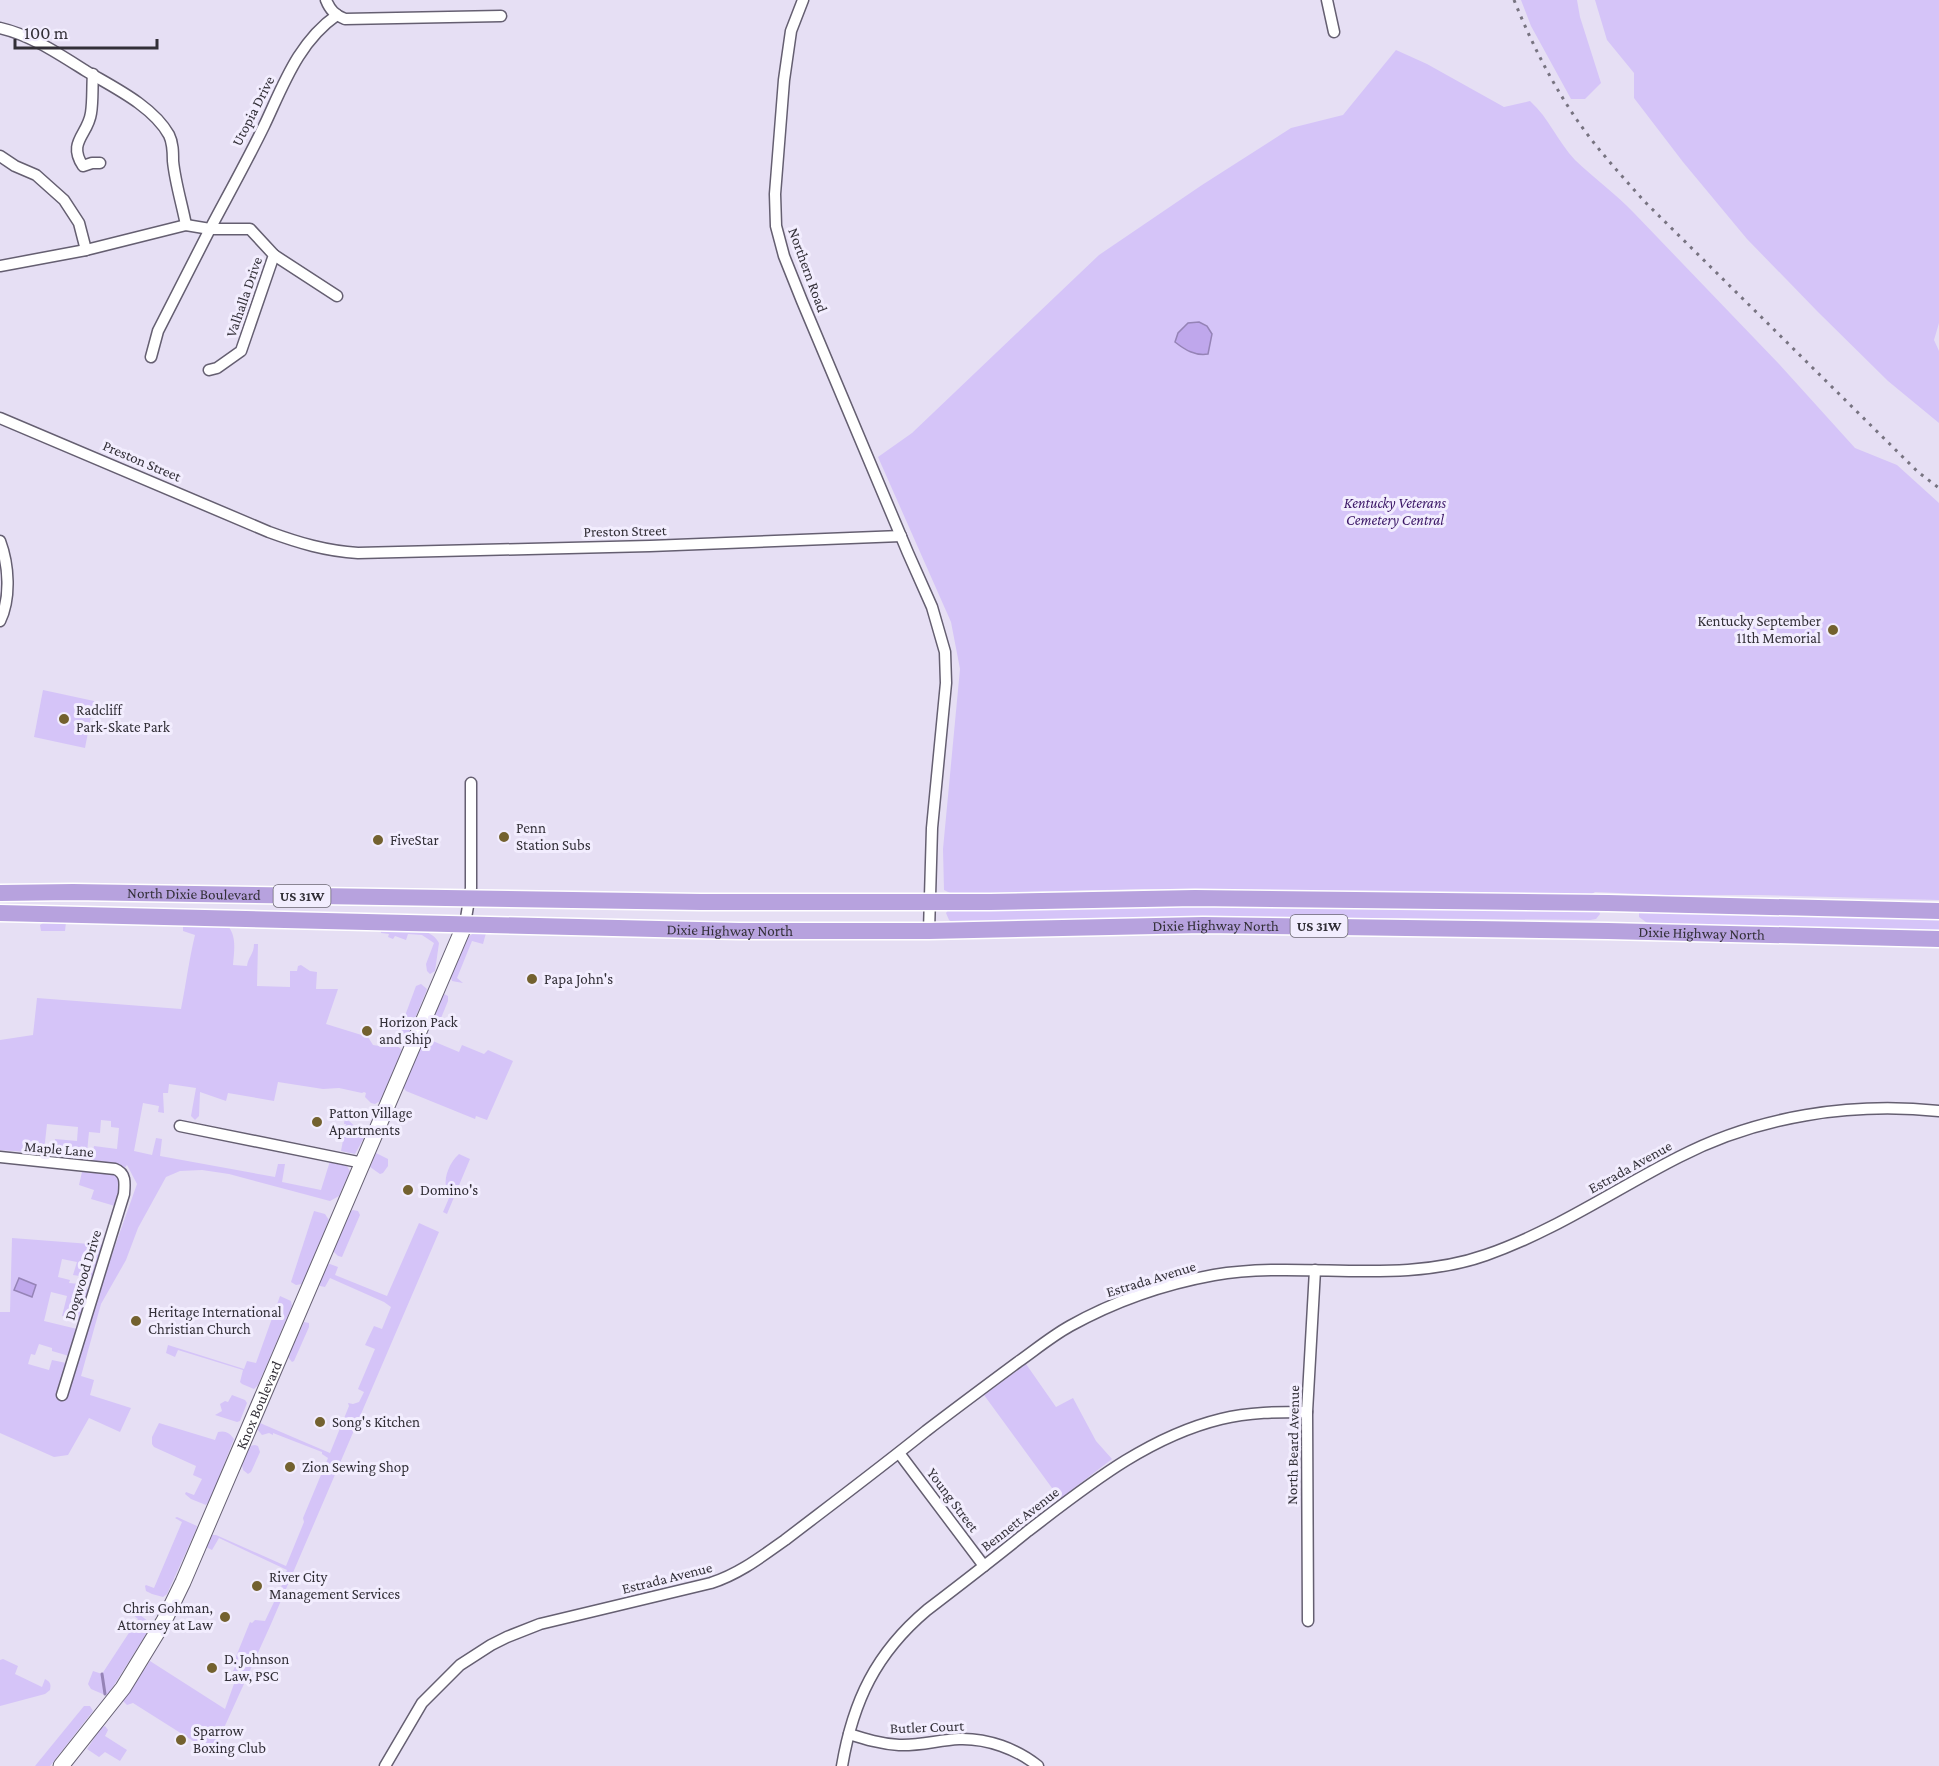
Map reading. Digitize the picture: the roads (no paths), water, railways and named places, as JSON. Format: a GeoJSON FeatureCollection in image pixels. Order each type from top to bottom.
{"type":"FeatureCollection","features":[{"type":"Feature","properties":{"kind":"highway","name":"North Dixie Boulevard"},"geometry":{"type":"LineString","coordinates":[[0,893],[73,892],[604,902]]}},
{"type":"Feature","properties":{"kind":"highway","name":"Dixie Highway North"},"geometry":{"type":"LineString","coordinates":[[604,902],[990,902],[1230,899],[1608,903],[1939,911]]}},
{"type":"Feature","properties":{"kind":"highway","name":"North Dixie Boulevard"},"geometry":{"type":"LineString","coordinates":[[0,913],[602,927]]}},
{"type":"Feature","properties":{"kind":"highway","name":"Dixie Highway North"},"geometry":{"type":"LineString","coordinates":[[602,927],[739,931],[929,931],[1203,925],[1939,939]]}},
{"type":"Feature","properties":{"kind":"main road","name":"Knox Boulevard"},"geometry":{"type":"LineString","coordinates":[[61,1766],[123,1688],[164,1621],[183,1582],[465,924]]}},
{"type":"Feature","properties":{"kind":"street"},"geometry":{"type":"LineString","coordinates":[[326,0],[330,9],[345,19],[501,16]]}},
{"type":"Feature","properties":{"kind":"street","name":"Northern Road"},"geometry":{"type":"LineString","coordinates":[[803,0],[791,31],[784,80],[775,194],[776,226],[783,256],[901,536]]}},
{"type":"Feature","properties":{"kind":"street"},"geometry":{"type":"LineString","coordinates":[[1327,0],[1334,32]]}},
{"type":"Feature","properties":{"kind":"street","name":"Utopia Drive"},"geometry":{"type":"LineString","coordinates":[[210,229],[297,57],[317,31],[337,15]]}},
{"type":"Feature","properties":{"kind":"street"},"geometry":{"type":"LineString","coordinates":[[0,28],[23,35],[93,75],[135,101],[158,120],[169,135],[172,145],[186,225]]}},
{"type":"Feature","properties":{"kind":"street"},"geometry":{"type":"LineString","coordinates":[[93,75],[91,116],[76,148],[77,157],[83,166],[100,163]]}},
{"type":"Feature","properties":{"kind":"street"},"geometry":{"type":"LineString","coordinates":[[0,156],[36,176],[64,200],[79,223],[86,250]]}},
{"type":"Feature","properties":{"kind":"street","name":"Valhalla Drive"},"geometry":{"type":"LineString","coordinates":[[0,266],[86,250],[186,225],[210,229],[250,229],[274,255],[242,351],[217,368],[209,370]]}},
{"type":"Feature","properties":{"kind":"street"},"geometry":{"type":"LineString","coordinates":[[151,357],[158,331],[210,229]]}},
{"type":"Feature","properties":{"kind":"street"},"geometry":{"type":"LineString","coordinates":[[274,255],[337,296]]}},
{"type":"Feature","properties":{"kind":"street","name":"Preston Street"},"geometry":{"type":"LineString","coordinates":[[0,418],[269,532],[327,550],[358,553],[650,546],[901,536]]}},
{"type":"Feature","properties":{"kind":"street"},"geometry":{"type":"LineString","coordinates":[[901,536],[932,607],[944,644],[947,667],[932,824],[929,931]]}},
{"type":"Feature","properties":{"kind":"street"},"geometry":{"type":"LineString","coordinates":[[0,541],[6,564],[7,587],[0,621]]}},
{"type":"Feature","properties":{"kind":"street"},"geometry":{"type":"LineString","coordinates":[[465,924],[470,900],[471,783]]}},
{"type":"Feature","properties":{"kind":"street","name":"Estrada Avenue"},"geometry":{"type":"LineString","coordinates":[[385,1766],[422,1703],[460,1665],[491,1645],[540,1624],[677,1592],[726,1578],[759,1559],[965,1401],[1054,1336],[1101,1310],[1154,1290],[1211,1276],[1258,1270],[1400,1271],[1481,1257],[1541,1233],[1679,1156],[1707,1143],[1788,1118],[1832,1111],[1860,1109],[1939,1111]]}},
{"type":"Feature","properties":{"kind":"street"},"geometry":{"type":"LineString","coordinates":[[180,1126],[363,1163]]}},
{"type":"Feature","properties":{"kind":"street","name":"Maple Lane"},"geometry":{"type":"LineString","coordinates":[[0,1157],[115,1169]]}},
{"type":"Feature","properties":{"kind":"street","name":"Dogwood Drive"},"geometry":{"type":"LineString","coordinates":[[62,1395],[124,1194],[124,1178],[122,1173],[115,1169]]}},
{"type":"Feature","properties":{"kind":"street","name":"North Beard Avenue"},"geometry":{"type":"LineString","coordinates":[[1308,1621],[1307,1412],[1316,1270]]}},
{"type":"Feature","properties":{"kind":"street","name":"Bennett Avenue"},"geometry":{"type":"LineString","coordinates":[[843,1766],[854,1714],[868,1682],[889,1648],[914,1620],[1073,1496],[1112,1469],[1189,1428],[1222,1418],[1254,1413],[1307,1412]]}},
{"type":"Feature","properties":{"kind":"street","name":"Young Street"},"geometry":{"type":"LineString","coordinates":[[899,1453],[984,1566]]}},
{"type":"Feature","properties":{"kind":"street","name":"Butler Court"},"geometry":{"type":"LineString","coordinates":[[849,1734],[878,1743],[897,1745],[974,1740],[1010,1749],[1038,1766]]}},
{"type":"Feature","properties":{"kind":"waterway"},"geometry":{"type":"LineString","coordinates":[[102,1674],[105,1694]]}},
{"type":"Feature","properties":{"kind":"railway"},"geometry":{"type":"LineString","coordinates":[[1514,0],[1550,76],[1568,106],[1618,172],[1645,202],[1918,472],[1939,488]]}},
{"type":"Feature","properties":{"kind":"place","name":"Kentucky September 11th Memorial"},"geometry":{"type":"Point","coordinates":[1833,630]}},
{"type":"Feature","properties":{"kind":"place","name":"Radcliff Park-Skate Park"},"geometry":{"type":"Point","coordinates":[64,719]}},
{"type":"Feature","properties":{"kind":"place","name":"Penn Station Subs"},"geometry":{"type":"Point","coordinates":[504,837]}},
{"type":"Feature","properties":{"kind":"place","name":"FiveStar"},"geometry":{"type":"Point","coordinates":[378,840]}},
{"type":"Feature","properties":{"kind":"place","name":"Papa John's"},"geometry":{"type":"Point","coordinates":[532,979]}},
{"type":"Feature","properties":{"kind":"place","name":"Horizon Pack and Ship"},"geometry":{"type":"Point","coordinates":[367,1031]}},
{"type":"Feature","properties":{"kind":"place","name":"Patton Village Apartments"},"geometry":{"type":"Point","coordinates":[317,1122]}},
{"type":"Feature","properties":{"kind":"place","name":"Domino's"},"geometry":{"type":"Point","coordinates":[408,1190]}},
{"type":"Feature","properties":{"kind":"place","name":"Heritage International Christian Church"},"geometry":{"type":"Point","coordinates":[136,1321]}},
{"type":"Feature","properties":{"kind":"place","name":"Song's Kitchen"},"geometry":{"type":"Point","coordinates":[320,1422]}},
{"type":"Feature","properties":{"kind":"place","name":"Zion Sewing Shop"},"geometry":{"type":"Point","coordinates":[290,1467]}},
{"type":"Feature","properties":{"kind":"place","name":"River City Management Services"},"geometry":{"type":"Point","coordinates":[257,1586]}},
{"type":"Feature","properties":{"kind":"place","name":"Chris Gohman, Attorney at Law"},"geometry":{"type":"Point","coordinates":[225,1617]}},
{"type":"Feature","properties":{"kind":"place","name":"D. Johnson Law, PSC"},"geometry":{"type":"Point","coordinates":[212,1668]}},
{"type":"Feature","properties":{"kind":"place","name":"Sparrow Boxing Club"},"geometry":{"type":"Point","coordinates":[181,1740]}},
{"type":"Feature","properties":{"kind":"park label","name":"Kentucky Veterans Cemetery Central"},"geometry":{"type":"Point","coordinates":[1395,512]}}]}
